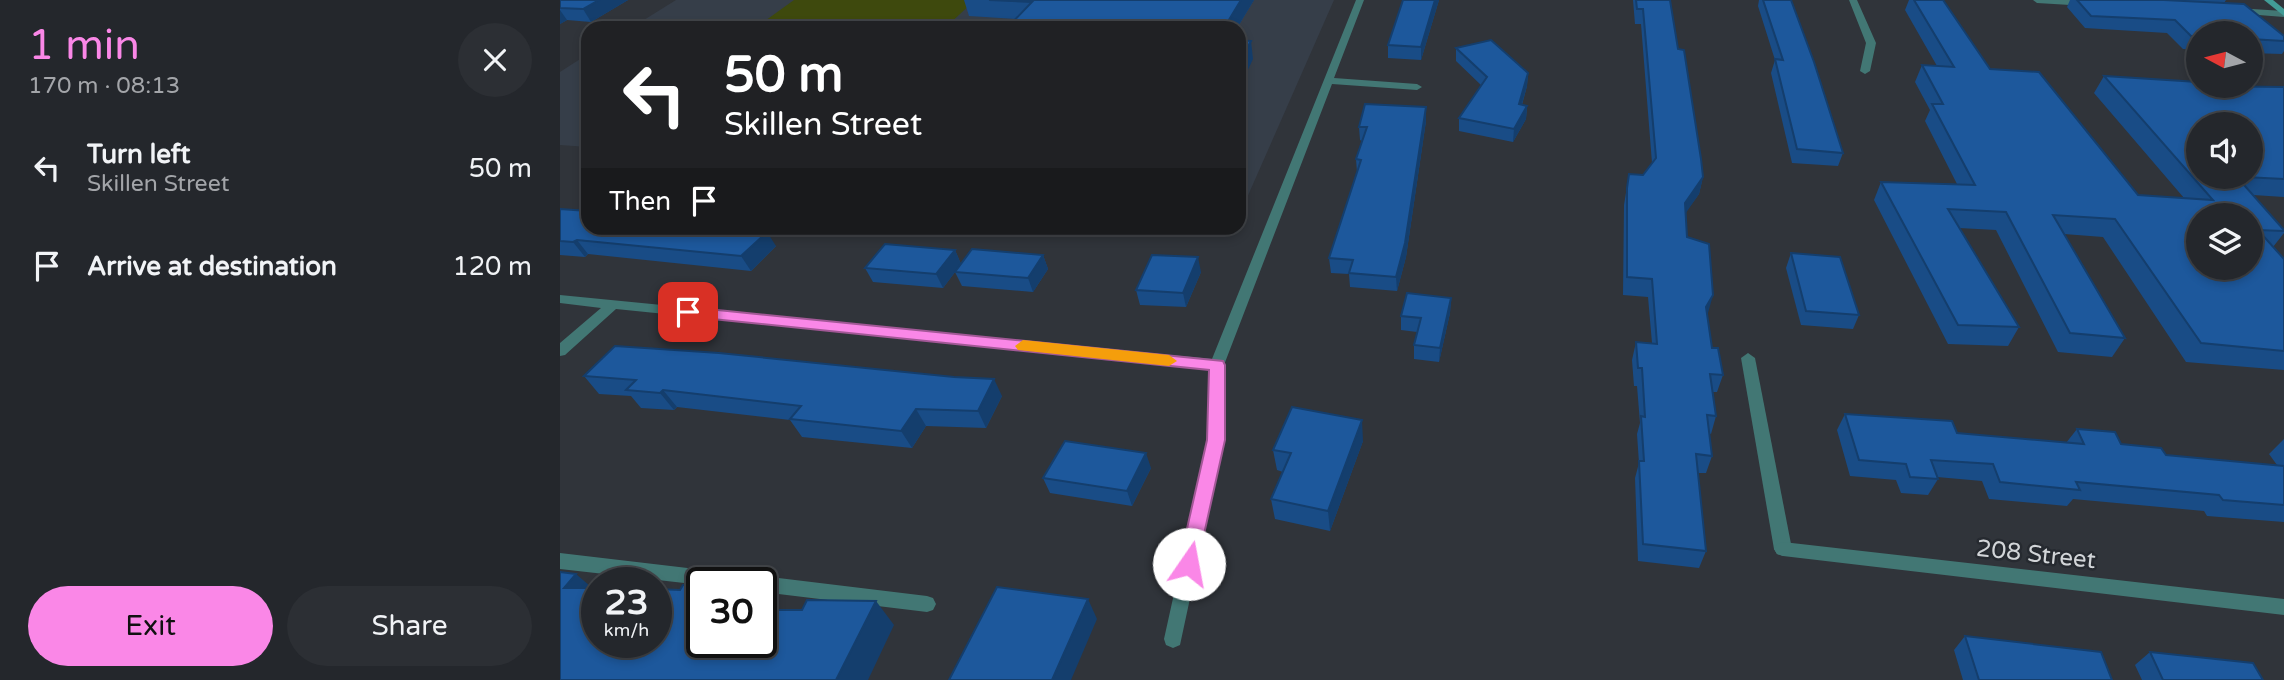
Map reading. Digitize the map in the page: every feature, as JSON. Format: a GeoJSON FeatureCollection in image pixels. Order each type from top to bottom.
{"type":"FeatureCollection","features":[{"type":"Feature","properties":{"kind":"main road"},"geometry":{"type":"LineString","coordinates":[[2268,0],[2284,13]]}},
{"type":"Feature","properties":{"kind":"street"},"geometry":{"type":"LineString","coordinates":[[1173,639],[1216,440],[1217,365],[1360,0]]}},
{"type":"Feature","properties":{"kind":"street"},"geometry":{"type":"LineString","coordinates":[[1853,0],[1871,43],[1865,71]]}},
{"type":"Feature","properties":{"kind":"street"},"geometry":{"type":"LineString","coordinates":[[2037,0],[2092,3]]}},
{"type":"Feature","properties":{"kind":"street"},"geometry":{"type":"LineString","coordinates":[[2231,10],[2284,13]]}},
{"type":"Feature","properties":{"kind":"street"},"geometry":{"type":"LineString","coordinates":[[1330,81],[1417,87]]}},
{"type":"Feature","properties":{"kind":"street"},"geometry":{"type":"LineString","coordinates":[[560,299],[1217,365]]}},
{"type":"Feature","properties":{"kind":"street"},"geometry":{"type":"LineString","coordinates":[[560,352],[614,304]]}},
{"type":"Feature","properties":{"kind":"street","name":"208 Street"},"geometry":{"type":"LineString","coordinates":[[1748,358],[1783,549],[2284,607]]}},
{"type":"Feature","properties":{"kind":"street"},"geometry":{"type":"LineString","coordinates":[[560,561],[686,576]]}},
{"type":"Feature","properties":{"kind":"street"},"geometry":{"type":"LineString","coordinates":[[777,586],[927,604]]}},
{"type":"Feature","properties":{"kind":"shaded area"},"geometry":{"type":"Polygon","coordinates":[[[676,0],[1334,0],[1246,200],[1246,21],[642,21],[676,0]]]}},
{"type":"Feature","properties":{"kind":"shaded area"},"geometry":{"type":"Polygon","coordinates":[[[581,58],[581,146],[560,145],[560,72],[581,58]]]}},
{"type":"Feature","properties":{"kind":"green space"},"geometry":{"type":"Polygon","coordinates":[[[794,0],[975,0],[952,21],[765,21],[794,0]]]}},
{"type":"Feature","properties":{"kind":"building"},"geometry":{"type":"Polygon","coordinates":[[[560,0],[599,0],[583,9],[560,8],[560,0]]]}},
{"type":"Feature","properties":{"kind":"building"},"geometry":{"type":"Polygon","coordinates":[[[989,0],[1241,0],[1228,21],[1014,21],[1032,2],[989,0]]]}},
{"type":"Feature","properties":{"kind":"building"},"geometry":{"type":"Polygon","coordinates":[[[1403,0],[1435,0],[1421,47],[1388,45],[1403,0]]]}},
{"type":"Feature","properties":{"kind":"building"},"geometry":{"type":"Polygon","coordinates":[[[1636,0],[1670,0],[1678,49],[1684,50],[1701,159],[1703,177],[1685,203],[1687,237],[1709,244],[1713,295],[1706,307],[1712,348],[1718,348],[1723,375],[1710,374],[1716,416],[1707,415],[1712,456],[1696,454],[1706,551],[1643,544],[1639,461],[1644,461],[1641,416],[1645,417],[1642,368],[1638,368],[1636,342],[1657,344],[1652,279],[1627,277],[1627,188],[1629,174],[1643,175],[1656,158],[1643,9],[1637,9],[1636,0]]]}},
{"type":"Feature","properties":{"kind":"building"},"geometry":{"type":"Polygon","coordinates":[[[1763,0],[1791,0],[1843,153],[1797,149],[1775,59],[1783,60],[1763,0]]]}},
{"type":"Feature","properties":{"kind":"building"},"geometry":{"type":"Polygon","coordinates":[[[1914,0],[1943,0],[1990,69],[2039,72],[2138,195],[2213,200],[2203,189],[2248,189],[2260,203],[2186,203],[2186,280],[2263,280],[2263,236],[2284,259],[2284,351],[2201,343],[2115,219],[2053,215],[2125,338],[2070,333],[2006,212],[1948,209],[2019,327],[1958,325],[1881,182],[1975,185],[1932,104],[1943,104],[1922,65],[1954,67],[1914,0]]]}},
{"type":"Feature","properties":{"kind":"building"},"geometry":{"type":"Polygon","coordinates":[[[2077,0],[2244,4],[2284,36],[2284,41],[2263,40],[2263,21],[2186,21],[2186,31],[2175,20],[2091,16],[2077,0]]]}},
{"type":"Feature","properties":{"kind":"building"},"geometry":{"type":"Polygon","coordinates":[[[1491,40],[1528,73],[1519,104],[1527,106],[1514,129],[1459,118],[1487,77],[1456,48],[1491,40]]]}},
{"type":"Feature","properties":{"kind":"building"},"geometry":{"type":"Polygon","coordinates":[[[2104,76],[2186,81],[2186,98],[2263,98],[2263,87],[2284,87],[2284,179],[2263,178],[2263,112],[2186,112],[2186,169],[2104,76]]]}},
{"type":"Feature","properties":{"kind":"building"},"geometry":{"type":"Polygon","coordinates":[[[1365,104],[1426,107],[1405,243],[1396,277],[1349,273],[1353,260],[1329,258],[1361,160],[1356,159],[1367,127],[1359,127],[1365,104]]]}},
{"type":"Feature","properties":{"kind":"building"},"geometry":{"type":"Polygon","coordinates":[[[2263,206],[2284,230],[2263,230],[2263,206]]]}},
{"type":"Feature","properties":{"kind":"building"},"geometry":{"type":"Polygon","coordinates":[[[560,209],[581,210],[581,235],[764,235],[741,256],[577,240],[560,241],[560,209]]]}},
{"type":"Feature","properties":{"kind":"building"},"geometry":{"type":"Polygon","coordinates":[[[885,244],[955,250],[936,274],[865,268],[885,244]]]}},
{"type":"Feature","properties":{"kind":"building"},"geometry":{"type":"Polygon","coordinates":[[[972,249],[1043,255],[1028,278],[955,272],[972,249]]]}},
{"type":"Feature","properties":{"kind":"building"},"geometry":{"type":"Polygon","coordinates":[[[1791,253],[1840,257],[1859,315],[1806,311],[1791,253]]]}},
{"type":"Feature","properties":{"kind":"building"},"geometry":{"type":"Polygon","coordinates":[[[1152,255],[1198,257],[1183,293],[1136,290],[1152,255]]]}},
{"type":"Feature","properties":{"kind":"building"},"geometry":{"type":"Polygon","coordinates":[[[1407,293],[1451,298],[1440,348],[1414,345],[1421,318],[1401,316],[1407,293]]]}},
{"type":"Feature","properties":{"kind":"building"},"geometry":{"type":"Polygon","coordinates":[[[615,346],[994,379],[978,411],[916,409],[901,431],[790,419],[801,406],[663,390],[660,393],[626,390],[636,380],[584,376],[615,346]]]}},
{"type":"Feature","properties":{"kind":"building"},"geometry":{"type":"Polygon","coordinates":[[[1292,407],[1362,420],[1328,511],[1271,499],[1291,453],[1273,450],[1292,407]]]}},
{"type":"Feature","properties":{"kind":"building"},"geometry":{"type":"Polygon","coordinates":[[[1845,414],[1952,421],[1957,433],[2084,444],[2077,429],[2115,432],[2121,444],[2161,448],[2166,455],[2284,466],[2284,505],[2223,500],[2219,495],[2076,482],[2080,490],[2000,482],[1993,464],[1931,460],[1938,479],[1910,477],[1906,464],[1859,460],[1845,414]]]}},
{"type":"Feature","properties":{"kind":"building"},"geometry":{"type":"Polygon","coordinates":[[[1065,441],[1146,453],[1127,491],[1043,478],[1065,441]]]}},
{"type":"Feature","properties":{"kind":"building"},"geometry":{"type":"Polygon","coordinates":[[[560,572],[576,574],[564,588],[581,588],[581,658],[672,658],[672,590],[680,590],[683,585],[686,585],[686,658],[777,658],[777,610],[802,610],[807,600],[876,601],[836,680],[560,680],[560,572]]]}},
{"type":"Feature","properties":{"kind":"building"},"geometry":{"type":"Polygon","coordinates":[[[997,587],[1088,599],[1052,680],[949,680],[997,587]]]}},
{"type":"Feature","properties":{"kind":"building"},"geometry":{"type":"Polygon","coordinates":[[[1965,636],[2101,652],[2112,680],[1979,680],[1965,636]]]}},
{"type":"Feature","properties":{"kind":"building"},"geometry":{"type":"Polygon","coordinates":[[[2150,652],[2253,663],[2263,680],[2163,680],[2150,652]]]}},
{"type":"Feature","properties":{"kind":"slow traffic"},"geometry":{"type":"LineString","coordinates":[[1023,346],[1169,361]]}},
{"type":"Feature","properties":{"kind":"route"},"geometry":{"type":"LineString","coordinates":[[688,312],[1217,365],[1216,440],[1189,564]]}}]}
